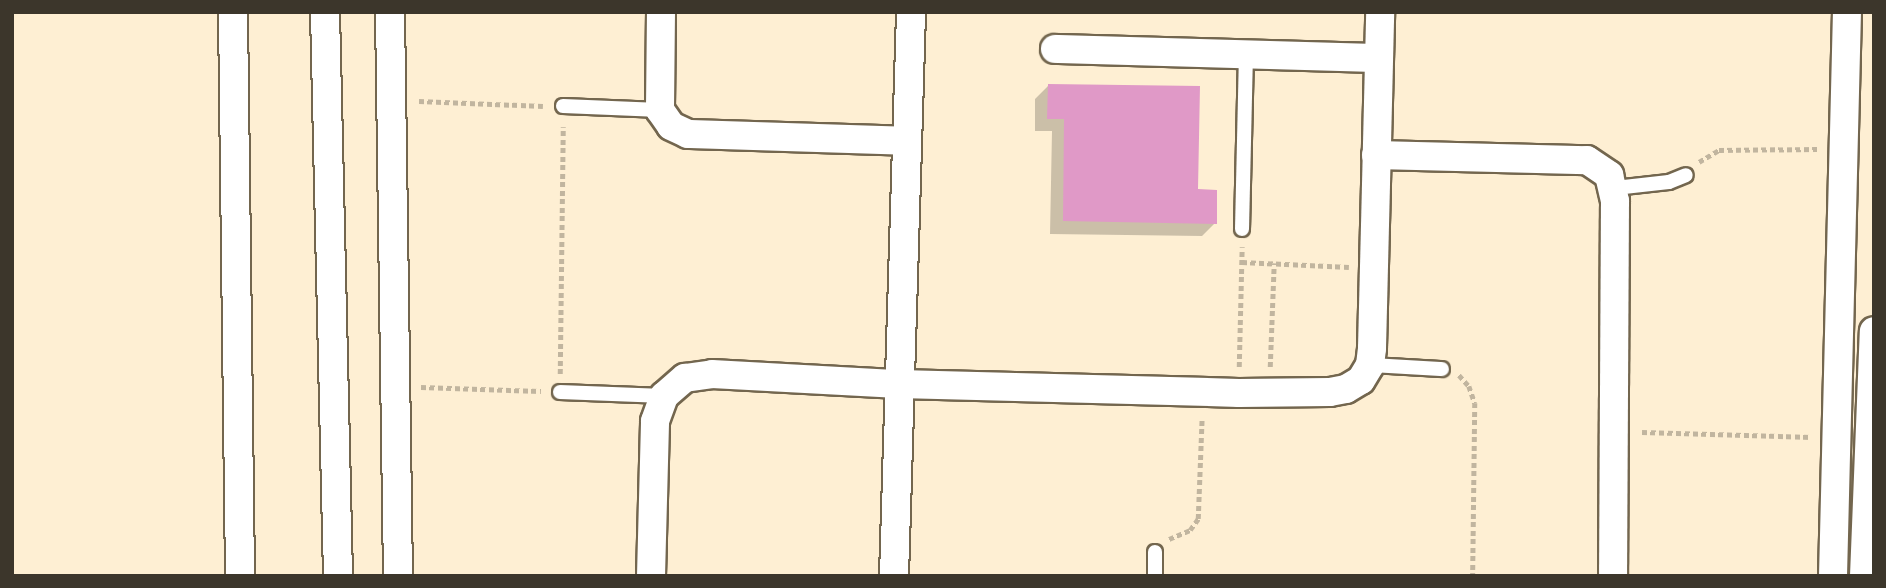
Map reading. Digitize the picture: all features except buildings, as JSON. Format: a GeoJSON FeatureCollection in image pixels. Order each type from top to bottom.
{"type":"FeatureCollection","features":[{"type":"Feature","properties":{"kind":"street"},"geometry":{"type":"LineString","coordinates":[[233,12],[240,576]]}},
{"type":"Feature","properties":{"kind":"street"},"geometry":{"type":"LineString","coordinates":[[324,12],[338,576]]}},
{"type":"Feature","properties":{"kind":"street"},"geometry":{"type":"LineString","coordinates":[[390,12],[398,576]]}},
{"type":"Feature","properties":{"kind":"street"},"geometry":{"type":"LineString","coordinates":[[661,12],[660,110],[671,126],[688,134],[906,141]]}},
{"type":"Feature","properties":{"kind":"street"},"geometry":{"type":"LineString","coordinates":[[894,576],[911,12]]}},
{"type":"Feature","properties":{"kind":"street"},"geometry":{"type":"LineString","coordinates":[[651,576],[655,421],[664,396],[685,378],[712,373],[899,384],[1239,393],[1346,389],[1360,380],[1370,365],[1380,12]]}},
{"type":"Feature","properties":{"kind":"street"},"geometry":{"type":"LineString","coordinates":[[1833,576],[1847,12]]}},
{"type":"Feature","properties":{"kind":"street"},"geometry":{"type":"LineString","coordinates":[[1055,49],[1378,58]]}},
{"type":"Feature","properties":{"kind":"street"},"geometry":{"type":"LineString","coordinates":[[1376,155],[1587,160],[1609,175],[1615,188],[1613,576]]}},
{"type":"Feature","properties":{"kind":"street"},"geometry":{"type":"LineString","coordinates":[[1864,576],[1874,331]]}},
{"type":"Feature","properties":{"kind":"lane"},"geometry":{"type":"LineString","coordinates":[[1242,229],[1246,55]]}},
{"type":"Feature","properties":{"kind":"lane"},"geometry":{"type":"LineString","coordinates":[[563,106],[660,110]]}},
{"type":"Feature","properties":{"kind":"lane"},"geometry":{"type":"LineString","coordinates":[[1615,188],[1669,182],[1686,175]]}},
{"type":"Feature","properties":{"kind":"lane"},"geometry":{"type":"LineString","coordinates":[[1370,365],[1442,369]]}},
{"type":"Feature","properties":{"kind":"lane"},"geometry":{"type":"LineString","coordinates":[[560,392],[664,396]]}},
{"type":"Feature","properties":{"kind":"lane"},"geometry":{"type":"LineString","coordinates":[[1155,552],[1155,576]]}},
{"type":"Feature","properties":{"kind":"path"},"geometry":{"type":"LineString","coordinates":[[391,100],[563,106],[560,392],[395,386]]}},
{"type":"Feature","properties":{"kind":"path"},"geometry":{"type":"LineString","coordinates":[[1686,175],[1701,160],[1719,150],[1844,149]]}},
{"type":"Feature","properties":{"kind":"path"},"geometry":{"type":"LineString","coordinates":[[1239,393],[1242,229]]}},
{"type":"Feature","properties":{"kind":"path"},"geometry":{"type":"LineString","coordinates":[[1241,262],[1374,268]]}},
{"type":"Feature","properties":{"kind":"path"},"geometry":{"type":"LineString","coordinates":[[1269,393],[1274,263]]}},
{"type":"Feature","properties":{"kind":"path"},"geometry":{"type":"LineString","coordinates":[[1442,369],[1458,373],[1469,386],[1475,403],[1473,576]]}},
{"type":"Feature","properties":{"kind":"path"},"geometry":{"type":"LineString","coordinates":[[1155,552],[1165,541],[1190,530],[1198,519],[1203,392]]}},
{"type":"Feature","properties":{"kind":"path"},"geometry":{"type":"LineString","coordinates":[[1614,431],[1837,438]]}}]}
